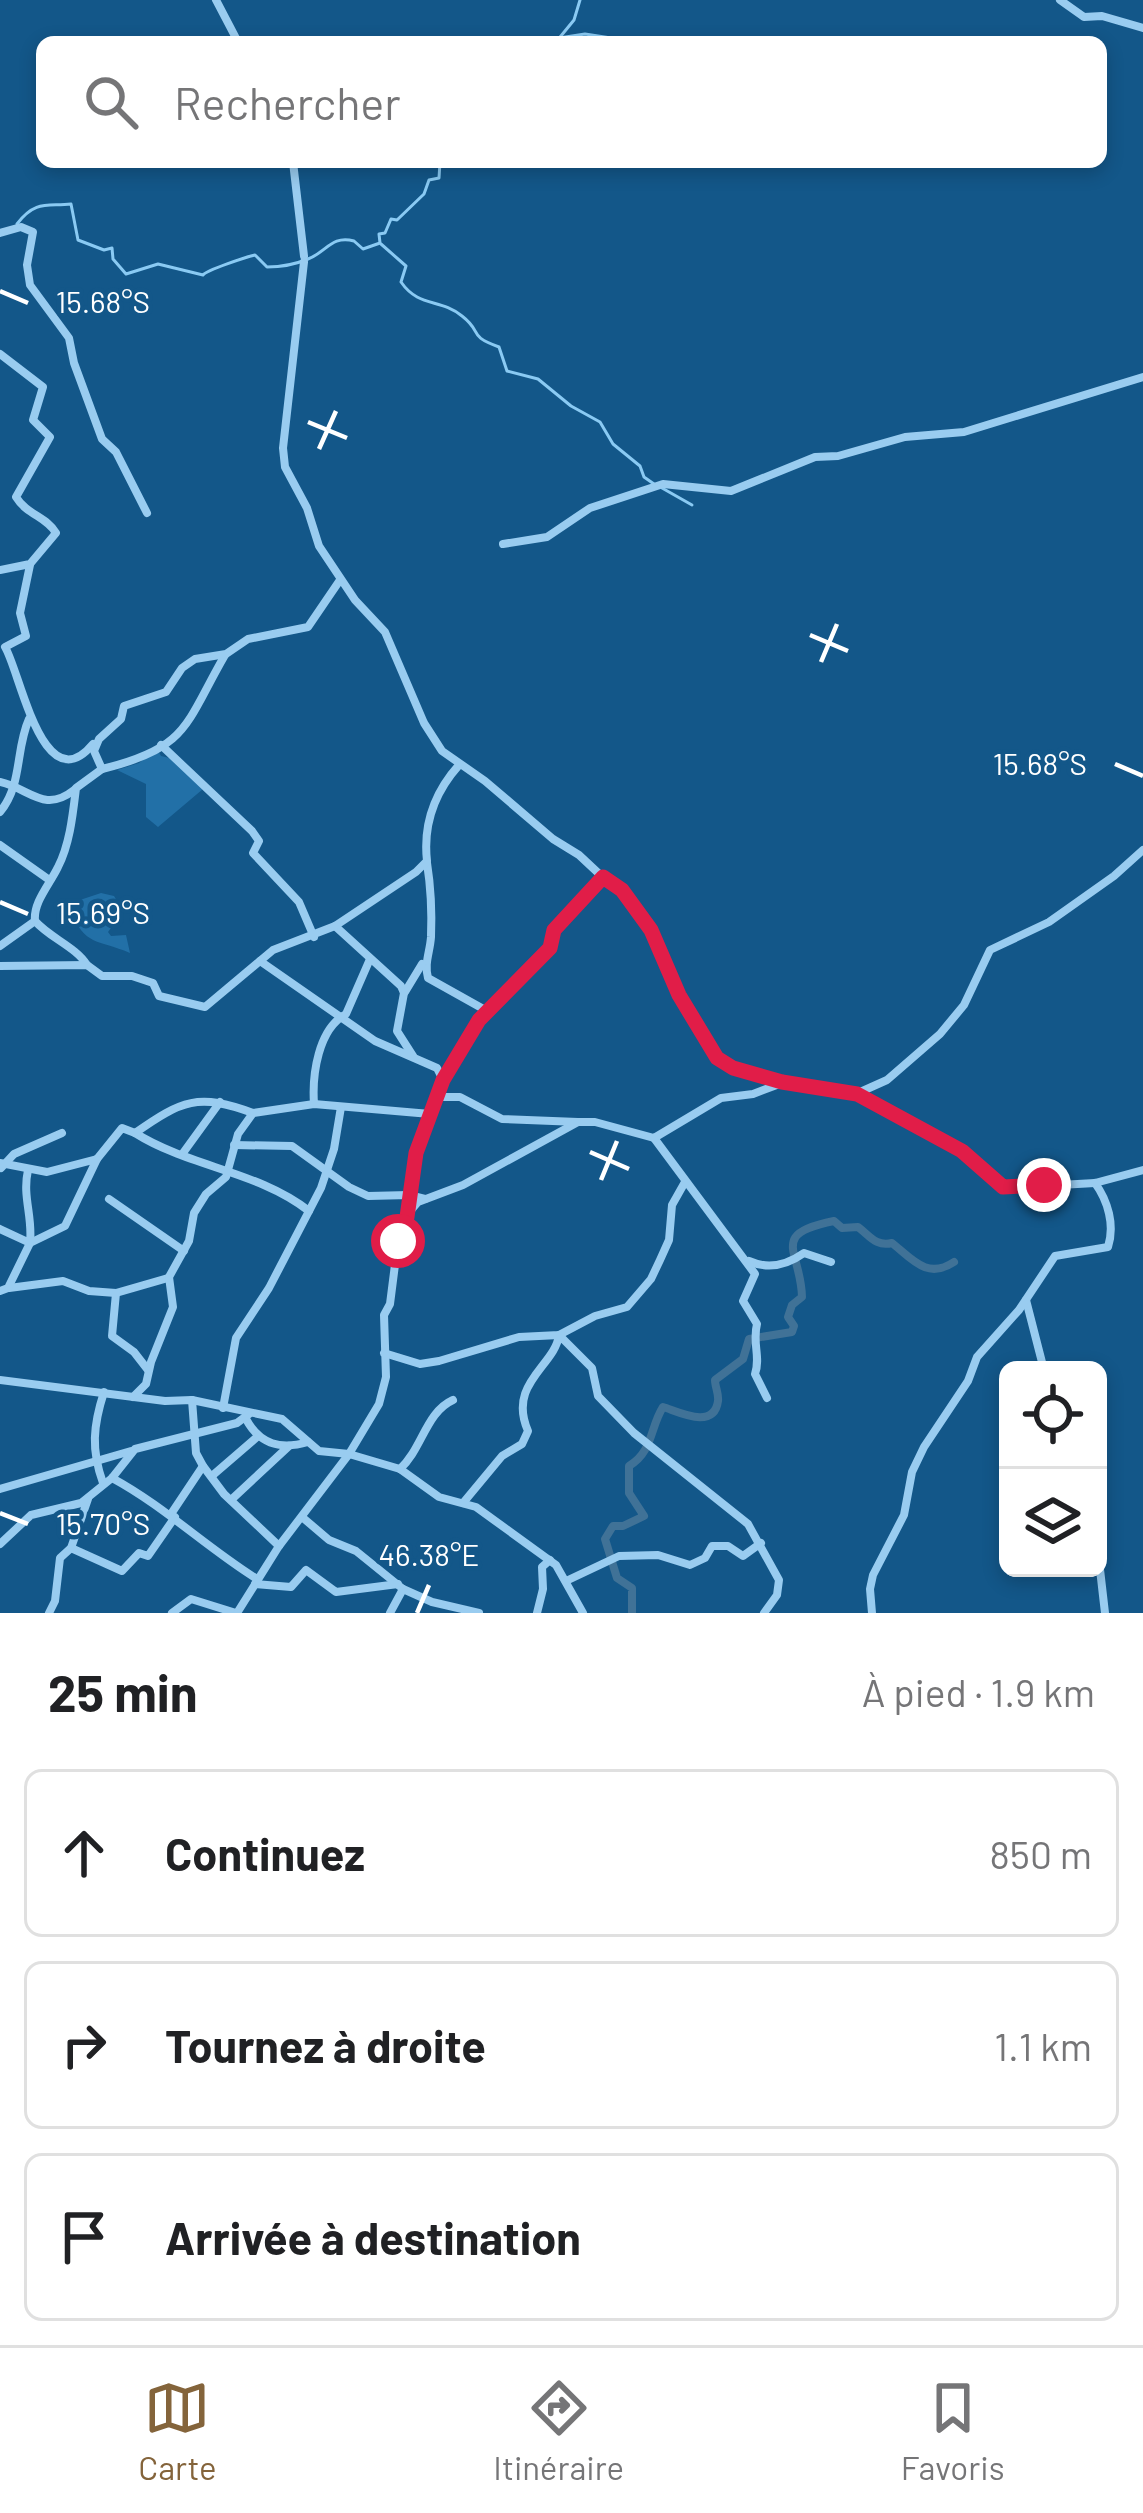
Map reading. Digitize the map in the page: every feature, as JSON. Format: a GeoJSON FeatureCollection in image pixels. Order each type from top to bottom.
{"type":"FeatureCollection","features":[{"type":"Feature","properties":{"kind":"street"},"geometry":{"type":"LineString","coordinates":[[216,0],[235,36]]}},
{"type":"Feature","properties":{"kind":"street"},"geometry":{"type":"LineString","coordinates":[[1060,0],[1084,17],[1102,16],[1143,28]]}},
{"type":"Feature","properties":{"kind":"street"},"geometry":{"type":"LineString","coordinates":[[294,168],[304,259],[283,448],[285,467],[307,508],[319,546],[340,580],[385,632],[424,723],[442,751],[622,890],[651,930],[679,995],[717,1058],[733,1068],[782,1082],[857,1094],[962,1151],[1003,1187],[1095,1183],[1143,1170]]}},
{"type":"Feature","properties":{"kind":"street"},"geometry":{"type":"LineString","coordinates":[[0,233],[21,227],[33,232],[27,265],[30,285],[69,338],[102,439],[116,452],[147,513]]}},
{"type":"Feature","properties":{"kind":"street"},"geometry":{"type":"LineString","coordinates":[[0,354],[43,387],[34,425],[50,434],[16,497],[24,510],[56,530],[30,564],[20,613],[26,636],[4,647],[47,748],[67,759],[85,754],[121,719],[120,712],[128,703],[166,692],[195,658],[226,654]]}},
{"type":"Feature","properties":{"kind":"street"},"geometry":{"type":"LineString","coordinates":[[503,544],[548,537],[590,508],[663,484],[731,491],[815,457],[838,456],[880,441],[964,432],[1143,377]]}},
{"type":"Feature","properties":{"kind":"street"},"geometry":{"type":"LineString","coordinates":[[0,571],[30,564]]}},
{"type":"Feature","properties":{"kind":"street"},"geometry":{"type":"LineString","coordinates":[[0,782],[38,801],[68,796],[102,769],[137,760],[180,737],[226,654],[248,639],[308,628],[340,580]]}},
{"type":"Feature","properties":{"kind":"street"},"geometry":{"type":"LineString","coordinates":[[0,812],[9,802],[22,764],[18,752],[30,717]]}},
{"type":"Feature","properties":{"kind":"street"},"geometry":{"type":"LineString","coordinates":[[99,739],[94,751],[102,769]]}},
{"type":"Feature","properties":{"kind":"street"},"geometry":{"type":"LineString","coordinates":[[161,745],[260,841],[254,853],[298,902],[314,937]]}},
{"type":"Feature","properties":{"kind":"street"},"geometry":{"type":"LineString","coordinates":[[459,765],[439,790],[424,832],[431,896],[428,978],[488,1011]]}},
{"type":"Feature","properties":{"kind":"street"},"geometry":{"type":"LineString","coordinates":[[76,788],[67,842],[34,909],[35,921],[102,976],[145,979],[153,983],[159,996],[205,1007],[273,950],[335,926],[427,861]]}},
{"type":"Feature","properties":{"kind":"street"},"geometry":{"type":"LineString","coordinates":[[0,845],[48,879]]}},
{"type":"Feature","properties":{"kind":"street"},"geometry":{"type":"LineString","coordinates":[[857,1094],[887,1080],[940,1034],[964,1005],[991,950],[1049,922],[1143,850]]}},
{"type":"Feature","properties":{"kind":"street"},"geometry":{"type":"LineString","coordinates":[[172,1613],[191,1599],[236,1613],[379,1404],[386,1378],[385,1315],[398,1241],[407,1217],[416,1153],[443,1080],[488,1011],[550,948],[554,930],[603,877]]}},
{"type":"Feature","properties":{"kind":"street"},"geometry":{"type":"LineString","coordinates":[[0,946],[35,921]]}},
{"type":"Feature","properties":{"kind":"street"},"geometry":{"type":"LineString","coordinates":[[335,926],[404,993]]}},
{"type":"Feature","properties":{"kind":"street"},"geometry":{"type":"LineString","coordinates":[[314,1104],[314,1068],[370,959]]}},
{"type":"Feature","properties":{"kind":"street"},"geometry":{"type":"LineString","coordinates":[[260,961],[375,1041],[437,1067],[443,1080]]}},
{"type":"Feature","properties":{"kind":"street"},"geometry":{"type":"LineString","coordinates":[[414,1058],[397,1031],[404,993],[427,962]]}},
{"type":"Feature","properties":{"kind":"street"},"geometry":{"type":"LineString","coordinates":[[0,966],[87,965]]}},
{"type":"Feature","properties":{"kind":"street"},"geometry":{"type":"LineString","coordinates":[[654,1138],[709,1102],[753,1094],[782,1082]]}},
{"type":"Feature","properties":{"kind":"street"},"geometry":{"type":"LineString","coordinates":[[440,1097],[460,1096],[502,1118],[595,1122],[654,1138],[755,1274],[743,1301],[757,1324],[755,1374],[767,1398]]}},
{"type":"Feature","properties":{"kind":"street"},"geometry":{"type":"LineString","coordinates":[[135,1133],[179,1104],[210,1100],[253,1113],[314,1104],[430,1114]]}},
{"type":"Feature","properties":{"kind":"street"},"geometry":{"type":"LineString","coordinates":[[183,1154],[220,1102]]}},
{"type":"Feature","properties":{"kind":"street"},"geometry":{"type":"LineString","coordinates":[[223,1408],[236,1338],[269,1288],[328,1172],[341,1107]]}},
{"type":"Feature","properties":{"kind":"street"},"geometry":{"type":"LineString","coordinates":[[133,1397],[146,1384],[173,1307],[169,1277],[184,1252],[194,1213],[230,1169],[234,1145],[253,1113]]}},
{"type":"Feature","properties":{"kind":"street"},"geometry":{"type":"LineString","coordinates":[[407,1217],[425,1198],[463,1185],[578,1122]]}},
{"type":"Feature","properties":{"kind":"street"},"geometry":{"type":"LineString","coordinates":[[30,1244],[64,1226],[98,1159],[122,1128],[171,1152],[230,1169],[309,1211]]}},
{"type":"Feature","properties":{"kind":"street"},"geometry":{"type":"LineString","coordinates":[[1,1166],[14,1154],[62,1133]]}},
{"type":"Feature","properties":{"kind":"street"},"geometry":{"type":"LineString","coordinates":[[234,1145],[292,1146],[368,1196],[425,1198]]}},
{"type":"Feature","properties":{"kind":"street"},"geometry":{"type":"LineString","coordinates":[[1,1166],[47,1172],[98,1159]]}},
{"type":"Feature","properties":{"kind":"street"},"geometry":{"type":"LineString","coordinates":[[4,1289],[30,1244],[33,1215],[23,1192],[28,1170]]}},
{"type":"Feature","properties":{"kind":"street"},"geometry":{"type":"LineString","coordinates":[[383,1353],[420,1364],[519,1337],[559,1335],[595,1316],[627,1307],[651,1279],[669,1240],[672,1204],[685,1182]]}},
{"type":"Feature","properties":{"kind":"street"},"geometry":{"type":"LineString","coordinates":[[872,1613],[873,1575],[904,1515],[912,1472],[968,1381],[977,1357],[1026,1300],[1054,1256],[1108,1247],[1112,1224],[1105,1196],[1095,1183]]}},
{"type":"Feature","properties":{"kind":"street"},"geometry":{"type":"LineString","coordinates":[[109,1198],[184,1252]]}},
{"type":"Feature","properties":{"kind":"street"},"geometry":{"type":"LineString","coordinates":[[0,1229],[30,1244]]}},
{"type":"Feature","properties":{"kind":"street"},"geometry":{"type":"LineString","coordinates":[[748,1261],[785,1264],[804,1253],[831,1262]]}},
{"type":"Feature","properties":{"kind":"street"},"geometry":{"type":"LineString","coordinates":[[4,1289],[63,1281],[89,1291],[116,1293],[169,1277]]}},
{"type":"Feature","properties":{"kind":"street"},"geometry":{"type":"LineString","coordinates":[[153,1285],[169,1295]]}},
{"type":"Feature","properties":{"kind":"street"},"geometry":{"type":"LineString","coordinates":[[116,1293],[112,1336],[149,1371]]}},
{"type":"Feature","properties":{"kind":"street"},"geometry":{"type":"LineString","coordinates":[[1026,1300],[1042,1361]]}},
{"type":"Feature","properties":{"kind":"street"},"geometry":{"type":"LineString","coordinates":[[462,1504],[529,1432],[521,1415],[530,1381],[558,1345],[559,1335]]}},
{"type":"Feature","properties":{"kind":"street"},"geometry":{"type":"LineString","coordinates":[[559,1335],[592,1368],[598,1396],[634,1433],[748,1524],[779,1580],[777,1594],[764,1613]]}},
{"type":"Feature","properties":{"kind":"street"},"geometry":{"type":"LineString","coordinates":[[0,1380],[191,1400],[248,1417],[282,1420],[328,1455],[349,1454],[400,1468],[439,1497],[497,1520],[550,1560],[583,1613]]}},
{"type":"Feature","properties":{"kind":"street"},"geometry":{"type":"LineString","coordinates":[[104,1392],[93,1439],[95,1462],[108,1481],[173,1515],[255,1582],[291,1587],[306,1570],[336,1592],[400,1587]]}},
{"type":"Feature","properties":{"kind":"street"},"geometry":{"type":"LineString","coordinates":[[191,1400],[196,1453],[203,1466],[279,1546]]}},
{"type":"Feature","properties":{"kind":"street"},"geometry":{"type":"LineString","coordinates":[[400,1468],[411,1459],[439,1408],[453,1400]]}},
{"type":"Feature","properties":{"kind":"street"},"geometry":{"type":"LineString","coordinates":[[0,1489],[248,1417]]}},
{"type":"Feature","properties":{"kind":"street"},"geometry":{"type":"LineString","coordinates":[[248,1417],[257,1437]]}},
{"type":"Feature","properties":{"kind":"street"},"geometry":{"type":"LineString","coordinates":[[257,1437],[289,1446],[308,1442]]}},
{"type":"Feature","properties":{"kind":"street"},"geometry":{"type":"LineString","coordinates":[[213,1475],[257,1437]]}},
{"type":"Feature","properties":{"kind":"street"},"geometry":{"type":"LineString","coordinates":[[231,1500],[289,1446]]}},
{"type":"Feature","properties":{"kind":"street"},"geometry":{"type":"LineString","coordinates":[[0,1544],[31,1515],[69,1508],[89,1497],[135,1449]]}},
{"type":"Feature","properties":{"kind":"street"},"geometry":{"type":"LineString","coordinates":[[71,1548],[122,1571],[139,1553],[148,1556],[203,1466]]}},
{"type":"Feature","properties":{"kind":"street"},"geometry":{"type":"LineString","coordinates":[[49,1613],[56,1601],[60,1558],[71,1548],[89,1497]]}},
{"type":"Feature","properties":{"kind":"street"},"geometry":{"type":"LineString","coordinates":[[302,1517],[322,1536],[356,1551],[400,1587],[432,1602],[479,1613]]}},
{"type":"Feature","properties":{"kind":"street"},"geometry":{"type":"LineString","coordinates":[[566,1581],[586,1575],[611,1557],[658,1555],[690,1565],[705,1558],[712,1546],[728,1546],[743,1556],[761,1544]]}},
{"type":"Feature","properties":{"kind":"street"},"geometry":{"type":"LineString","coordinates":[[537,1613],[542,1568],[550,1560]]}},
{"type":"Feature","properties":{"kind":"street"},"geometry":{"type":"LineString","coordinates":[[1101,1577],[1106,1613]]}},
{"type":"Feature","properties":{"kind":"street"},"geometry":{"type":"LineString","coordinates":[[390,1613],[400,1587]]}},
{"type":"Feature","properties":{"kind":"shaded area"},"geometry":{"type":"Polygon","coordinates":[[[157,749],[161,756],[178,760],[203,789],[158,827],[146,817],[146,784],[117,770],[139,763],[157,749]]]}},
{"type":"Feature","properties":{"kind":"shaded area"},"geometry":{"type":"Polygon","coordinates":[[[101,893],[114,896],[123,911],[108,932],[126,935],[130,953],[87,936],[70,910],[77,901],[101,893]]]}},
{"type":"Feature","properties":{"kind":"waterway"},"geometry":{"type":"LineString","coordinates":[[561,36],[574,20],[580,0]]}},
{"type":"Feature","properties":{"kind":"waterway"},"geometry":{"type":"LineString","coordinates":[[572,36],[598,36]]}},
{"type":"Feature","properties":{"kind":"waterway"},"geometry":{"type":"LineString","coordinates":[[17,224],[37,207],[71,204],[78,240],[104,250],[112,248],[113,259],[126,274],[158,264],[203,275],[255,255],[267,267],[283,266],[308,259],[340,240],[354,241],[363,249],[380,243],[379,234],[424,194],[429,180],[439,178],[440,168]]}},
{"type":"Feature","properties":{"kind":"waterway"},"geometry":{"type":"LineString","coordinates":[[381,244],[406,266],[401,282],[408,290],[462,316],[479,336],[499,347],[507,371],[538,379],[600,422],[613,444],[654,484]]}},
{"type":"Feature","properties":{"kind":"waterway"},"geometry":{"type":"LineString","coordinates":[[662,488],[692,505]]}},
{"type":"Feature","properties":{"kind":"waterway"},"geometry":{"type":"LineString","coordinates":[[632,1613],[632,1588],[617,1578],[605,1539],[613,1526],[644,1516],[629,1493],[629,1466],[647,1446],[663,1407],[694,1417],[710,1415],[718,1401],[715,1380],[743,1359],[749,1339],[792,1332],[788,1317],[792,1305],[802,1297],[793,1247],[801,1232],[834,1221],[842,1228],[858,1227],[877,1242],[892,1243],[928,1268],[954,1262]]}},
{"type":"Feature","properties":{"kind":"route"},"geometry":{"type":"LineString","coordinates":[[398,1241],[407,1217],[416,1153],[443,1080],[479,1020],[550,948],[554,930],[603,877],[622,890],[651,930],[679,995],[717,1058],[733,1068],[782,1082],[857,1094],[962,1151],[1003,1187],[1044,1185]]}}]}
